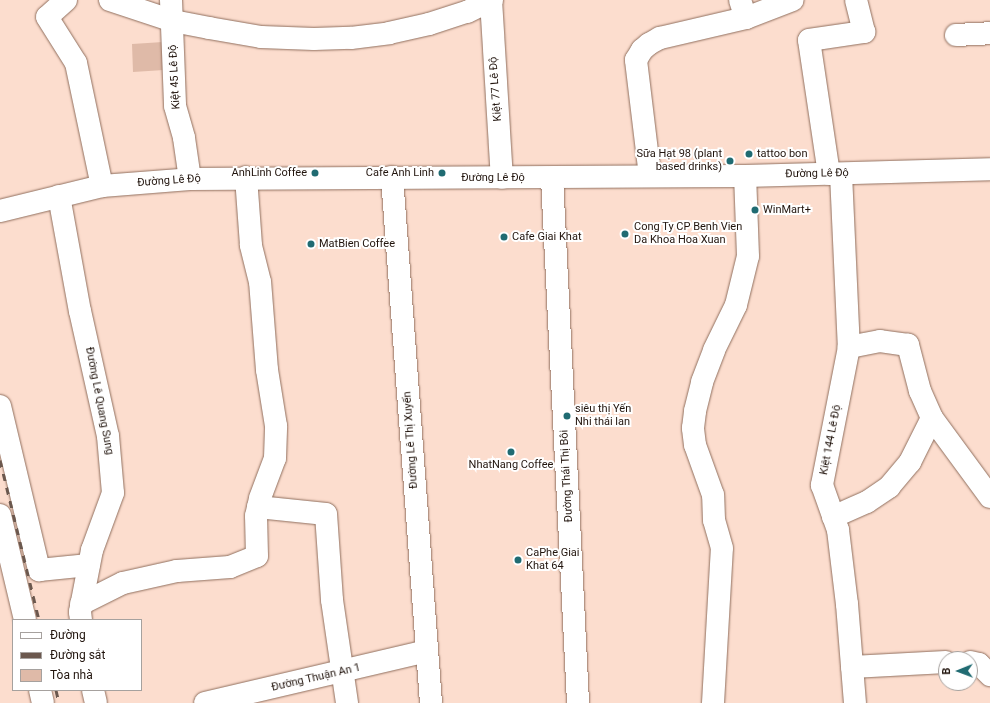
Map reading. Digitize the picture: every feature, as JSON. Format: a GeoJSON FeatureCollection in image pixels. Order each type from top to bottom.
{"type":"FeatureCollection","features":[{"type":"Feature","properties":{"kind":"street"},"geometry":{"type":"LineString","coordinates":[[66,0],[47,17],[76,63],[102,186]]}},
{"type":"Feature","properties":{"kind":"street"},"geometry":{"type":"LineString","coordinates":[[110,0],[172,10],[261,37],[314,39],[351,38],[389,33],[429,24],[467,12],[491,0]]}},
{"type":"Feature","properties":{"kind":"street","name":"Kiệt 77 Lê Độ"},"geometry":{"type":"LineString","coordinates":[[491,0],[502,178]]}},
{"type":"Feature","properties":{"kind":"street"},"geometry":{"type":"LineString","coordinates":[[650,176],[636,60],[642,50],[648,44],[660,38],[743,9],[793,0]]}},
{"type":"Feature","properties":{"kind":"street","name":"Kiệt 144 Lê Độ"},"geometry":{"type":"LineString","coordinates":[[855,703],[848,604],[838,530],[822,485],[849,347],[835,174],[809,40],[864,32],[856,0]]}},
{"type":"Feature","properties":{"kind":"street","name":"Kiệt 45 Lê Độ"},"geometry":{"type":"LineString","coordinates":[[172,10],[175,106],[184,138],[190,179]]}},
{"type":"Feature","properties":{"kind":"street"},"geometry":{"type":"LineString","coordinates":[[956,36],[990,33]]}},
{"type":"Feature","properties":{"kind":"street","name":"Đường Lê Độ"},"geometry":{"type":"LineString","coordinates":[[0,211],[102,186],[190,179],[246,177],[366,179],[392,177],[552,178],[745,176],[990,169]]}},
{"type":"Feature","properties":{"kind":"street"},"geometry":{"type":"LineString","coordinates":[[713,703],[722,548],[714,520],[713,495],[695,445],[693,428],[695,411],[702,382],[717,345],[736,305],[748,256],[745,176]]}},
{"type":"Feature","properties":{"kind":"street","name":"Đường Lê Quang Sung"},"geometry":{"type":"LineString","coordinates":[[81,612],[123,583],[177,571],[230,567],[257,556],[256,516],[275,458],[276,426],[267,370],[260,282],[251,245],[246,177]]}},
{"type":"Feature","properties":{"kind":"street","name":"Đường Lê Thị Xuyến"},"geometry":{"type":"LineString","coordinates":[[392,177],[431,703]]}},
{"type":"Feature","properties":{"kind":"street","name":"Đường Thái Thị Bôi"},"geometry":{"type":"LineString","coordinates":[[552,178],[578,703]]}},
{"type":"Feature","properties":{"kind":"street","name":"Đường Lê Quang Sung"},"geometry":{"type":"LineString","coordinates":[[59,196],[80,311],[108,436],[114,493],[92,550],[81,612]]}},
{"type":"Feature","properties":{"kind":"street"},"geometry":{"type":"LineString","coordinates":[[849,347],[880,341],[908,345],[920,391],[932,418],[990,497]]}},
{"type":"Feature","properties":{"kind":"street"},"geometry":{"type":"LineString","coordinates":[[0,406],[39,570],[89,565]]}},
{"type":"Feature","properties":{"kind":"street"},"geometry":{"type":"LineString","coordinates":[[833,517],[867,502],[889,487],[910,462],[932,418]]}},
{"type":"Feature","properties":{"kind":"street"},"geometry":{"type":"LineString","coordinates":[[258,508],[326,514],[332,600],[347,703]]}},
{"type":"Feature","properties":{"kind":"street"},"geometry":{"type":"LineString","coordinates":[[0,515],[25,619]]}},
{"type":"Feature","properties":{"kind":"street","name":"Đường Thuận An 1"},"geometry":{"type":"LineString","coordinates":[[205,703],[427,651]]}},
{"type":"Feature","properties":{"kind":"street"},"geometry":{"type":"LineString","coordinates":[[852,667],[938,662]]}},
{"type":"Feature","properties":{"kind":"street"},"geometry":{"type":"LineString","coordinates":[[978,664],[990,675]]}},
{"type":"Feature","properties":{"kind":"street"},"geometry":{"type":"LineString","coordinates":[[40,691],[43,703]]}},
{"type":"Feature","properties":{"kind":"street"},"geometry":{"type":"LineString","coordinates":[[94,691],[96,703]]}},
{"type":"Feature","properties":{"kind":"building"},"geometry":{"type":"Polygon","coordinates":[[[163,42],[164,70],[133,72],[132,44],[163,42]]]}},
{"type":"Feature","properties":{"kind":"railway"},"geometry":{"type":"LineString","coordinates":[[0,460],[39,619]]}},
{"type":"Feature","properties":{"kind":"railway"},"geometry":{"type":"LineString","coordinates":[[56,691],[59,703]]}},
{"type":"Feature","properties":{"kind":"place","name":"tattoo bon"},"geometry":{"type":"Point","coordinates":[749,154]}},
{"type":"Feature","properties":{"kind":"place","name":"Sữa Hạt 98 (plant based drinks)"},"geometry":{"type":"Point","coordinates":[730,161]}},
{"type":"Feature","properties":{"kind":"place","name":"AnhLinh Coffee"},"geometry":{"type":"Point","coordinates":[315,173]}},
{"type":"Feature","properties":{"kind":"place","name":"Cafe Anh Linh"},"geometry":{"type":"Point","coordinates":[442,173]}},
{"type":"Feature","properties":{"kind":"place","name":"WinMart+"},"geometry":{"type":"Point","coordinates":[755,210]}},
{"type":"Feature","properties":{"kind":"place","name":"Cong Ty CP Benh Vien Da Khoa Hoa Xuan"},"geometry":{"type":"Point","coordinates":[625,234]}},
{"type":"Feature","properties":{"kind":"place","name":"Cafe Giai Khat"},"geometry":{"type":"Point","coordinates":[504,237]}},
{"type":"Feature","properties":{"kind":"place","name":"MatBien Coffee"},"geometry":{"type":"Point","coordinates":[311,244]}},
{"type":"Feature","properties":{"kind":"place","name":"siêu thị Yến Nhi thái lan"},"geometry":{"type":"Point","coordinates":[567,416]}},
{"type":"Feature","properties":{"kind":"place","name":"NhatNang Coffee"},"geometry":{"type":"Point","coordinates":[511,452]}},
{"type":"Feature","properties":{"kind":"place","name":"CaPhe Giai Khat 64"},"geometry":{"type":"Point","coordinates":[518,560]}}]}
